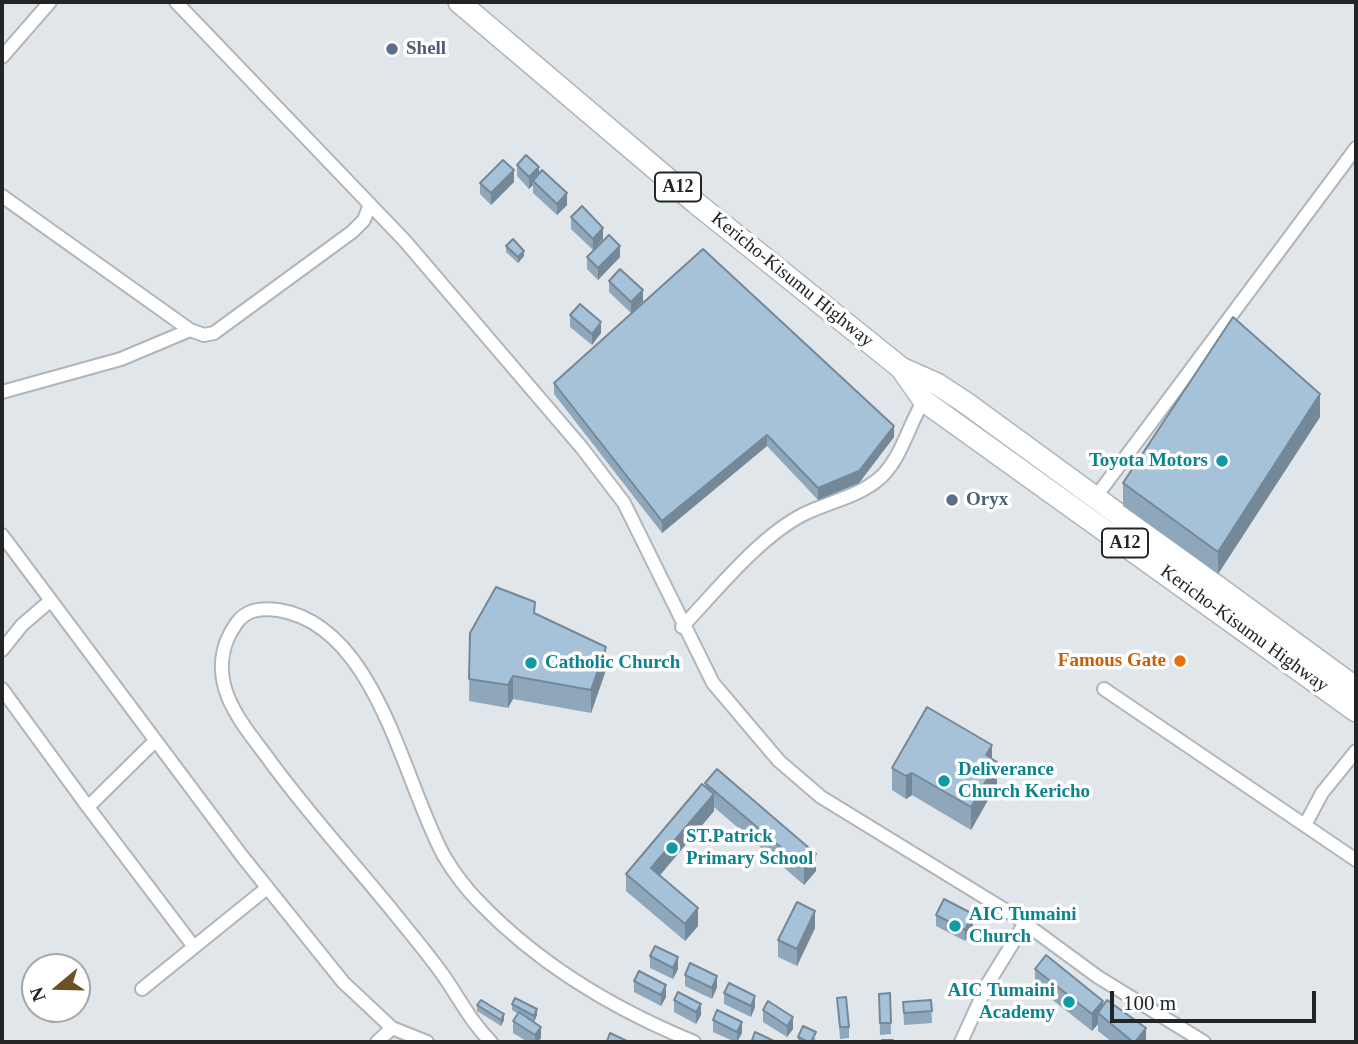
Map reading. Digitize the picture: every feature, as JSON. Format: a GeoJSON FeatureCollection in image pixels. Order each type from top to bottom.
{"type":"FeatureCollection","features":[{"type":"Feature","properties":{"kind":"highway","name":"Kericho-Kisumu Highway"},"geometry":{"type":"LineString","coordinates":[[459,2],[696,202],[901,368],[937,384],[1356,688]]}},
{"type":"Feature","properties":{"kind":"highway","name":"Kericho-Kisumu Highway"},"geometry":{"type":"LineString","coordinates":[[901,368],[923,401],[1356,711]]}},
{"type":"Feature","properties":{"kind":"street"},"geometry":{"type":"LineString","coordinates":[[2,57],[50,2]]}},
{"type":"Feature","properties":{"kind":"street"},"geometry":{"type":"LineString","coordinates":[[176,2],[405,240],[527,382],[624,503],[656,563],[682,627],[719,691],[779,761],[821,797],[1025,923],[1098,976],[1204,1042]]}},
{"type":"Feature","properties":{"kind":"street"},"geometry":{"type":"LineString","coordinates":[[1095,498],[1356,148]]}},
{"type":"Feature","properties":{"kind":"street"},"geometry":{"type":"LineString","coordinates":[[2,196],[190,330],[204,335],[214,333],[266,298],[358,226],[368,215],[370,204]]}},
{"type":"Feature","properties":{"kind":"street"},"geometry":{"type":"LineString","coordinates":[[2,392],[121,359],[190,330]]}},
{"type":"Feature","properties":{"kind":"street"},"geometry":{"type":"LineString","coordinates":[[682,627],[770,538],[804,514],[855,494],[881,476],[892,463],[923,401],[937,384]]}},
{"type":"Feature","properties":{"kind":"street"},"geometry":{"type":"LineString","coordinates":[[2,535],[267,888],[343,982],[392,1028],[427,1042]]}},
{"type":"Feature","properties":{"kind":"street"},"geometry":{"type":"LineString","coordinates":[[2,650],[22,625],[50,601]]}},
{"type":"Feature","properties":{"kind":"street"},"geometry":{"type":"LineString","coordinates":[[491,1042],[462,1008],[443,975],[330,835],[294,795],[241,723],[228,697],[221,673],[223,647],[243,615],[261,608],[286,611],[324,628],[335,637],[374,694],[445,859],[479,902],[519,940],[599,996],[694,1042]]}},
{"type":"Feature","properties":{"kind":"street"},"geometry":{"type":"LineString","coordinates":[[2,689],[194,947]]}},
{"type":"Feature","properties":{"kind":"street"},"geometry":{"type":"LineString","coordinates":[[1104,689],[1356,860]]}},
{"type":"Feature","properties":{"kind":"street"},"geometry":{"type":"LineString","coordinates":[[88,807],[155,741]]}},
{"type":"Feature","properties":{"kind":"street"},"geometry":{"type":"LineString","coordinates":[[1306,825],[1322,793],[1356,751]]}},
{"type":"Feature","properties":{"kind":"street"},"geometry":{"type":"LineString","coordinates":[[142,989],[267,888]]}},
{"type":"Feature","properties":{"kind":"street"},"geometry":{"type":"LineString","coordinates":[[961,1042],[988,985],[1025,923]]}},
{"type":"Feature","properties":{"kind":"street"},"geometry":{"type":"LineString","coordinates":[[377,1042],[392,1028]]}},
{"type":"Feature","properties":{"kind":"building"},"geometry":{"type":"Polygon","coordinates":[[[526,155],[539,167],[529,177],[517,165],[526,155]]]}},
{"type":"Feature","properties":{"kind":"building"},"geometry":{"type":"Polygon","coordinates":[[[503,160],[514,170],[491,193],[480,183],[503,160]]]}},
{"type":"Feature","properties":{"kind":"building"},"geometry":{"type":"Polygon","coordinates":[[[542,170],[567,193],[557,204],[533,181],[542,170]]]}},
{"type":"Feature","properties":{"kind":"building"},"geometry":{"type":"Polygon","coordinates":[[[582,206],[603,228],[593,239],[571,217],[582,206]]]}},
{"type":"Feature","properties":{"kind":"building"},"geometry":{"type":"Polygon","coordinates":[[[609,235],[620,246],[598,268],[587,257],[609,235]]]}},
{"type":"Feature","properties":{"kind":"building"},"geometry":{"type":"Polygon","coordinates":[[[513,239],[524,251],[518,257],[506,246],[513,239]]]}},
{"type":"Feature","properties":{"kind":"building"},"geometry":{"type":"Polygon","coordinates":[[[703,249],[894,426],[859,471],[818,488],[767,435],[662,521],[554,383],[703,249]]]}},
{"type":"Feature","properties":{"kind":"building"},"geometry":{"type":"Polygon","coordinates":[[[620,269],[643,290],[631,302],[609,281],[620,269]]]}},
{"type":"Feature","properties":{"kind":"building"},"geometry":{"type":"Polygon","coordinates":[[[580,304],[601,322],[592,334],[570,315],[580,304]]]}},
{"type":"Feature","properties":{"kind":"building","name":"Toyota Motors"},"geometry":{"type":"Polygon","coordinates":[[[1233,317],[1320,394],[1218,552],[1123,483],[1233,317]]]}},
{"type":"Feature","properties":{"kind":"building","name":"Catholic Church"},"geometry":{"type":"Polygon","coordinates":[[[496,587],[535,602],[534,613],[606,647],[591,690],[513,676],[508,685],[469,679],[470,633],[496,587]]]}},
{"type":"Feature","properties":{"kind":"building","name":"Deliverance Church Kericho"},"geometry":{"type":"Polygon","coordinates":[[[927,707],[992,745],[986,755],[997,762],[971,807],[912,773],[906,776],[892,768],[927,707]]]}},
{"type":"Feature","properties":{"kind":"building"},"geometry":{"type":"Polygon","coordinates":[[[717,769],[816,854],[804,867],[705,783],[717,769]]]}},
{"type":"Feature","properties":{"kind":"building"},"geometry":{"type":"Polygon","coordinates":[[[702,784],[714,794],[651,868],[698,908],[685,924],[626,874],[702,784]]]}},
{"type":"Feature","properties":{"kind":"building"},"geometry":{"type":"Polygon","coordinates":[[[944,899],[973,914],[965,930],[936,915],[944,899]]]}},
{"type":"Feature","properties":{"kind":"building"},"geometry":{"type":"Polygon","coordinates":[[[797,902],[815,911],[797,949],[778,940],[797,902]]]}},
{"type":"Feature","properties":{"kind":"building"},"geometry":{"type":"Polygon","coordinates":[[[655,946],[678,957],[673,968],[650,956],[655,946]]]}},
{"type":"Feature","properties":{"kind":"building"},"geometry":{"type":"Polygon","coordinates":[[[1046,955],[1103,1001],[1092,1014],[1035,969],[1046,955]]]}},
{"type":"Feature","properties":{"kind":"building"},"geometry":{"type":"Polygon","coordinates":[[[690,963],[717,976],[712,988],[685,975],[690,963]]]}},
{"type":"Feature","properties":{"kind":"building"},"geometry":{"type":"Polygon","coordinates":[[[639,971],[666,985],[661,995],[634,981],[639,971]]]}},
{"type":"Feature","properties":{"kind":"building"},"geometry":{"type":"Polygon","coordinates":[[[729,983],[755,996],[751,1006],[724,993],[729,983]]]}},
{"type":"Feature","properties":{"kind":"building"},"geometry":{"type":"Polygon","coordinates":[[[678,992],[701,1004],[696,1012],[674,1000],[678,992]]]}},
{"type":"Feature","properties":{"kind":"building"},"geometry":{"type":"Polygon","coordinates":[[[890,993],[891,1023],[880,1023],[879,994],[890,993]]]}},
{"type":"Feature","properties":{"kind":"building"},"geometry":{"type":"Polygon","coordinates":[[[846,997],[849,1027],[840,1027],[837,998],[846,997]]]}},
{"type":"Feature","properties":{"kind":"building"},"geometry":{"type":"Polygon","coordinates":[[[515,998],[537,1009],[534,1016],[512,1004],[515,998]]]}},
{"type":"Feature","properties":{"kind":"building"},"geometry":{"type":"Polygon","coordinates":[[[481,1000],[504,1014],[501,1020],[477,1005],[481,1000]]]}},
{"type":"Feature","properties":{"kind":"building"},"geometry":{"type":"Polygon","coordinates":[[[931,1000],[932,1011],[904,1013],[903,1002],[931,1000]]]}},
{"type":"Feature","properties":{"kind":"building"},"geometry":{"type":"Polygon","coordinates":[[[1107,1000],[1146,1028],[1135,1042],[1098,1013],[1107,1000]]]}},
{"type":"Feature","properties":{"kind":"building"},"geometry":{"type":"Polygon","coordinates":[[[768,1001],[793,1017],[787,1026],[763,1010],[768,1001]]]}},
{"type":"Feature","properties":{"kind":"building"},"geometry":{"type":"Polygon","coordinates":[[[717,1010],[742,1022],[737,1032],[713,1020],[717,1010]]]}},
{"type":"Feature","properties":{"kind":"building"},"geometry":{"type":"Polygon","coordinates":[[[519,1012],[541,1027],[535,1035],[513,1021],[519,1012]]]}},
{"type":"Feature","properties":{"kind":"building"},"geometry":{"type":"Polygon","coordinates":[[[803,1026],[816,1032],[811,1042],[798,1037],[803,1026]]]}},
{"type":"Feature","properties":{"kind":"building"},"geometry":{"type":"Polygon","coordinates":[[[755,1032],[776,1042],[752,1040],[755,1032]]]}},
{"type":"Feature","properties":{"kind":"building"},"geometry":{"type":"Polygon","coordinates":[[[610,1033],[629,1042],[607,1041],[610,1033]]]}},
{"type":"Feature","properties":{"kind":"place","name":"Shell"},"geometry":{"type":"Point","coordinates":[392,49]}},
{"type":"Feature","properties":{"kind":"place","name":"Toyota Motors"},"geometry":{"type":"Point","coordinates":[1222,461]}},
{"type":"Feature","properties":{"kind":"place","name":"Oryx"},"geometry":{"type":"Point","coordinates":[952,500]}},
{"type":"Feature","properties":{"kind":"place","name":"Famous Gate"},"geometry":{"type":"Point","coordinates":[1180,661]}},
{"type":"Feature","properties":{"kind":"place","name":"Catholic Church"},"geometry":{"type":"Point","coordinates":[531,663]}},
{"type":"Feature","properties":{"kind":"place","name":"Deliverance Church Kericho"},"geometry":{"type":"Point","coordinates":[944,781]}},
{"type":"Feature","properties":{"kind":"place","name":"ST.Patrick Primary School"},"geometry":{"type":"Point","coordinates":[672,848]}},
{"type":"Feature","properties":{"kind":"place","name":"AIC Tumaini Church"},"geometry":{"type":"Point","coordinates":[955,926]}},
{"type":"Feature","properties":{"kind":"place","name":"AIC Tumaini Academy"},"geometry":{"type":"Point","coordinates":[1069,1002]}}]}
